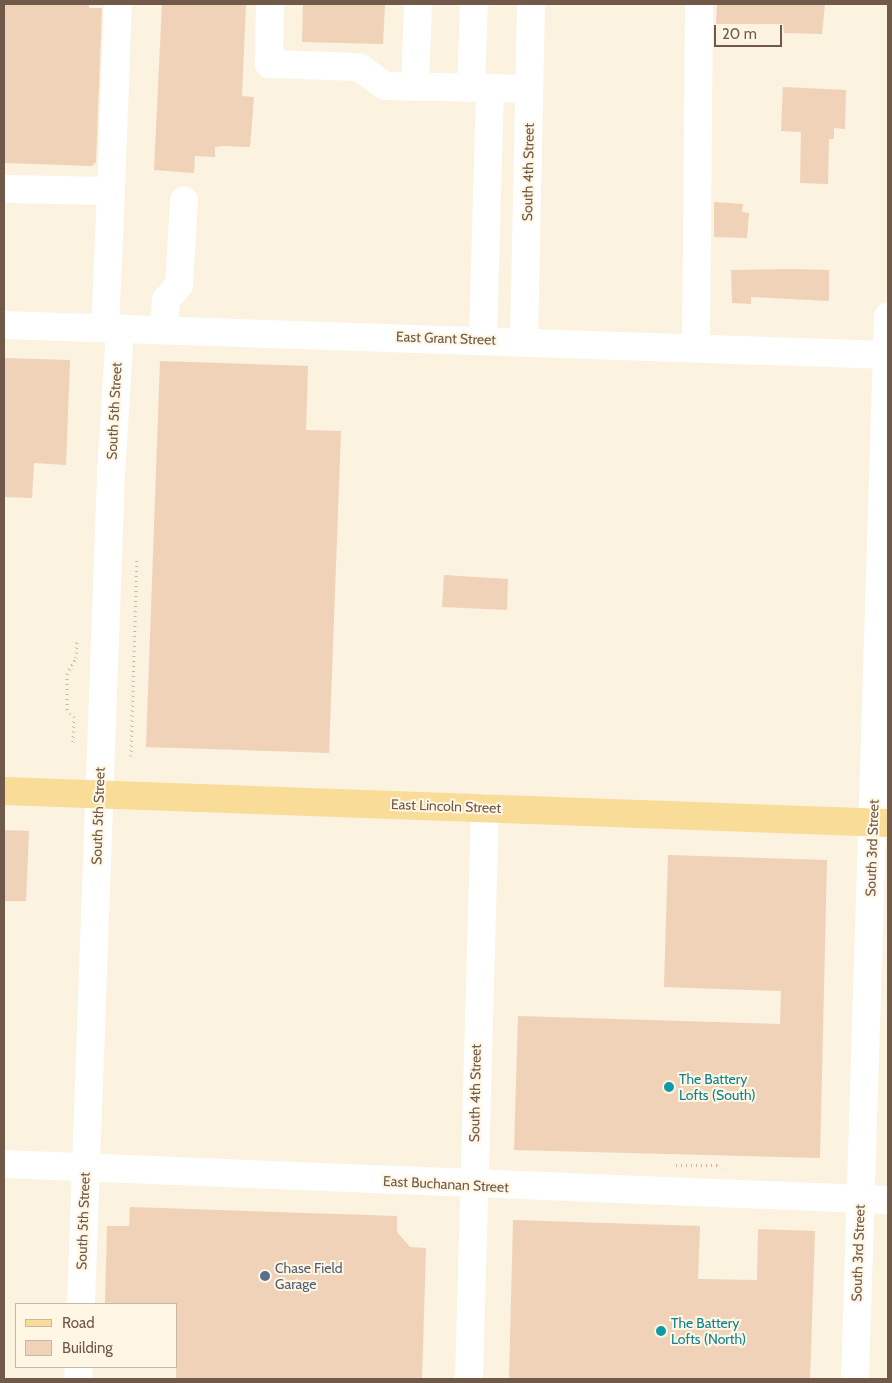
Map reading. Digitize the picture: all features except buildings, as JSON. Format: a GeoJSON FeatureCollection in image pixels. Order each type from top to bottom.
{"type":"FeatureCollection","features":[{"type":"Feature","properties":{"kind":"main road","name":"East Lincoln Street"},"geometry":{"type":"LineString","coordinates":[[4,791],[99,796],[485,807],[881,823]]}},
{"type":"Feature","properties":{"kind":"street","name":"South 5th Street"},"geometry":{"type":"LineString","coordinates":[[80,1303],[99,796],[112,328],[111,191],[118,4]]}},
{"type":"Feature","properties":{"kind":"street"},"geometry":{"type":"LineString","coordinates":[[270,4],[269,64],[359,67],[385,86],[529,89]]}},
{"type":"Feature","properties":{"kind":"street"},"geometry":{"type":"LineString","coordinates":[[416,86],[418,4]]}},
{"type":"Feature","properties":{"kind":"street"},"geometry":{"type":"LineString","coordinates":[[474,4],[481,88],[483,339]]}},
{"type":"Feature","properties":{"kind":"street","name":"South 4th Street"},"geometry":{"type":"LineString","coordinates":[[524,340],[531,4]]}},
{"type":"Feature","properties":{"kind":"street"},"geometry":{"type":"LineString","coordinates":[[696,346],[699,4]]}},
{"type":"Feature","properties":{"kind":"street"},"geometry":{"type":"LineString","coordinates":[[4,189],[111,191]]}},
{"type":"Feature","properties":{"kind":"street"},"geometry":{"type":"LineString","coordinates":[[164,329],[166,300],[180,285],[184,200]]}},
{"type":"Feature","properties":{"kind":"street","name":"South 3rd Street"},"geometry":{"type":"LineString","coordinates":[[855,1379],[860,1199],[877,1011],[888,317]]}},
{"type":"Feature","properties":{"kind":"street","name":"East Grant Street"},"geometry":{"type":"LineString","coordinates":[[4,325],[524,340],[887,355]]}},
{"type":"Feature","properties":{"kind":"street","name":"South 4th Street"},"geometry":{"type":"LineString","coordinates":[[469,1379],[485,807]]}},
{"type":"Feature","properties":{"kind":"street","name":"East Buchanan Street"},"geometry":{"type":"LineString","coordinates":[[4,1164],[85,1166],[473,1186],[888,1200]]}},
{"type":"Feature","properties":{"kind":"path"},"geometry":{"type":"LineString","coordinates":[[130,756],[137,558]]}},
{"type":"Feature","properties":{"kind":"path"},"geometry":{"type":"LineString","coordinates":[[73,742],[74,717],[66,710],[67,674],[76,658],[77,639]]}},
{"type":"Feature","properties":{"kind":"place","name":"The Battery Lofts (South)"},"geometry":{"type":"Point","coordinates":[669,1087]}},
{"type":"Feature","properties":{"kind":"place","name":"Chase Field Garage"},"geometry":{"type":"Point","coordinates":[265,1276]}},
{"type":"Feature","properties":{"kind":"place","name":"The Battery Lofts (North)"},"geometry":{"type":"Point","coordinates":[661,1331]}}]}
